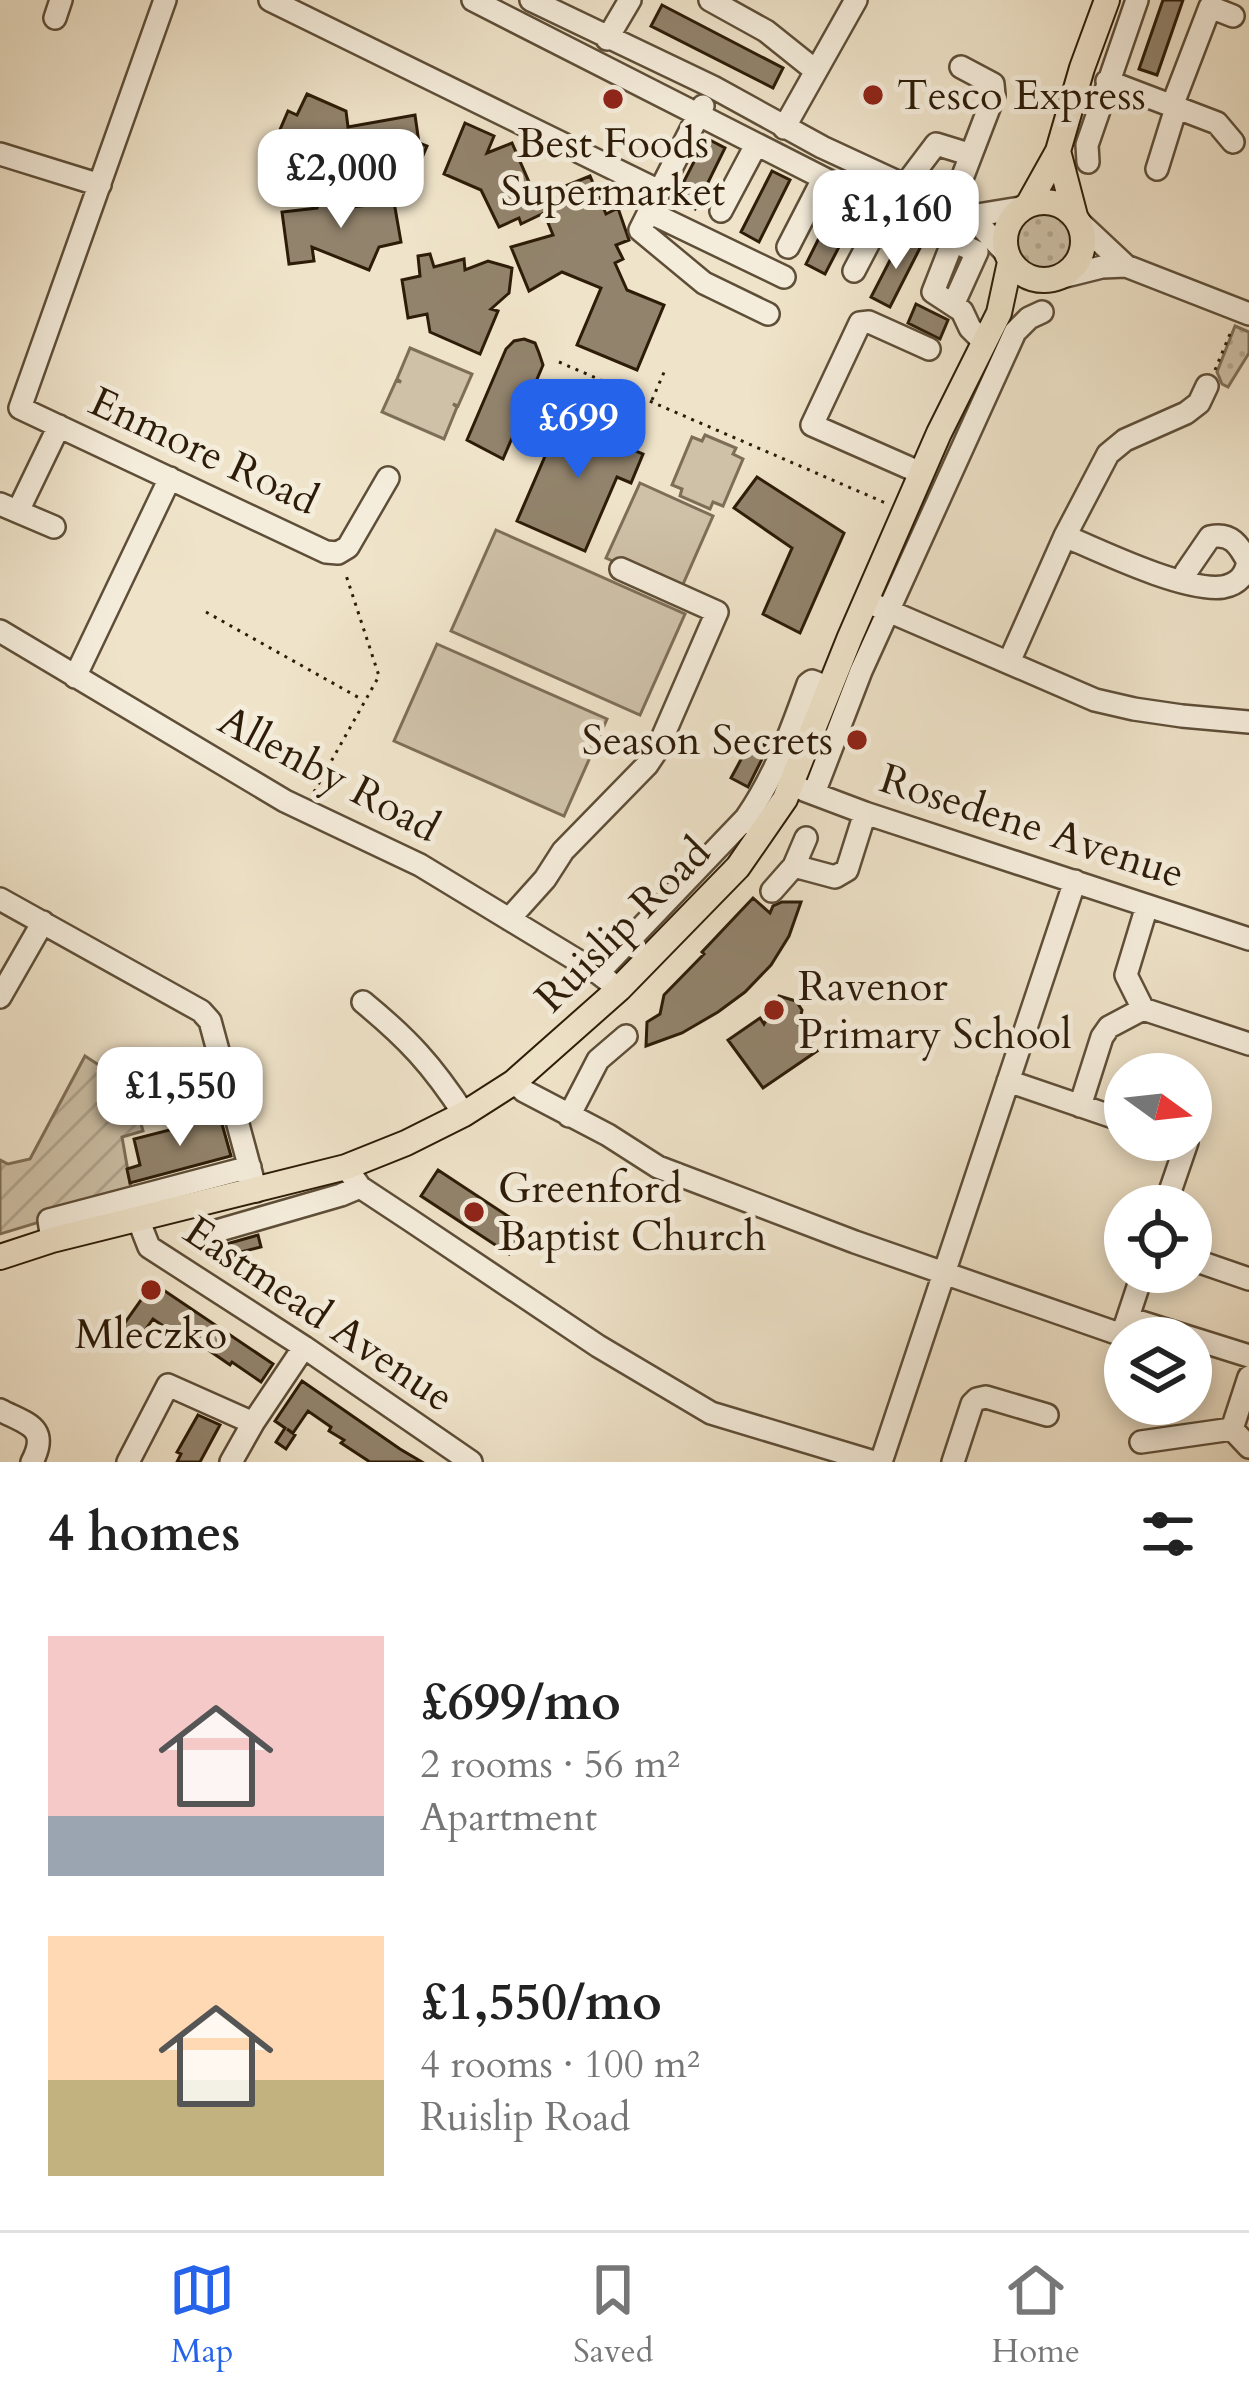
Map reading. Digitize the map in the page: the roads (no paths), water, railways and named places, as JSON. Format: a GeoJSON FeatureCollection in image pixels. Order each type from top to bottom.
{"type":"FeatureCollection","features":[{"type":"Feature","properties":{"kind":"main road"},"geometry":{"type":"LineString","coordinates":[[1058,151],[1083,241],[1081,253],[1075,265],[1056,278],[1028,277],[1008,257],[1006,230],[1058,151],[1107,0]]}},
{"type":"Feature","properties":{"kind":"main road"},"geometry":{"type":"LineString","coordinates":[[1025,206],[1058,203],[1077,219]]}},
{"type":"Feature","properties":{"kind":"main road","name":"Ruislip Road"},"geometry":{"type":"LineString","coordinates":[[0,1257],[253,1179],[353,1177],[514,1082],[619,989],[718,890],[755,826],[798,774],[830,688],[877,606],[934,431],[999,313],[1008,257]]}},
{"type":"Feature","properties":{"kind":"main road","name":"Ruislip Road"},"geometry":{"type":"LineString","coordinates":[[999,313],[1056,278]]}},
{"type":"Feature","properties":{"kind":"street"},"geometry":{"type":"LineString","coordinates":[[0,154],[100,184],[165,0]]}},
{"type":"Feature","properties":{"kind":"street"},"geometry":{"type":"LineString","coordinates":[[270,0],[654,201],[784,277]]}},
{"type":"Feature","properties":{"kind":"street"},"geometry":{"type":"LineString","coordinates":[[472,0],[977,252],[953,305],[983,342]]}},
{"type":"Feature","properties":{"kind":"street"},"geometry":{"type":"LineString","coordinates":[[531,0],[961,211],[1008,257]]}},
{"type":"Feature","properties":{"kind":"street"},"geometry":{"type":"LineString","coordinates":[[607,39],[630,0]]}},
{"type":"Feature","properties":{"kind":"street"},"geometry":{"type":"LineString","coordinates":[[710,0],[766,31],[816,71]]}},
{"type":"Feature","properties":{"kind":"street"},"geometry":{"type":"LineString","coordinates":[[784,128],[856,0]]}},
{"type":"Feature","properties":{"kind":"street"},"geometry":{"type":"LineString","coordinates":[[1088,162],[1087,145],[1137,0]]}},
{"type":"Feature","properties":{"kind":"street"},"geometry":{"type":"LineString","coordinates":[[1157,169],[1210,7],[1233,16]]}},
{"type":"Feature","properties":{"kind":"street"},"geometry":{"type":"LineString","coordinates":[[1092,39],[1119,48]]}},
{"type":"Feature","properties":{"kind":"street"},"geometry":{"type":"LineString","coordinates":[[961,67],[989,80],[994,95],[961,211]]}},
{"type":"Feature","properties":{"kind":"street"},"geometry":{"type":"LineString","coordinates":[[1107,81],[1217,123],[1233,142]]}},
{"type":"Feature","properties":{"kind":"street"},"geometry":{"type":"LineString","coordinates":[[712,87],[640,230],[704,284],[768,314]]}},
{"type":"Feature","properties":{"kind":"street"},"geometry":{"type":"LineString","coordinates":[[905,185],[936,144],[962,152]]}},
{"type":"Feature","properties":{"kind":"street"},"geometry":{"type":"LineString","coordinates":[[721,212],[756,145]]}},
{"type":"Feature","properties":{"kind":"street"},"geometry":{"type":"LineString","coordinates":[[788,247],[823,178]]}},
{"type":"Feature","properties":{"kind":"street","name":"Enmore Road"},"geometry":{"type":"LineString","coordinates":[[100,184],[20,408],[326,552],[338,553],[348,547],[388,478]]}},
{"type":"Feature","properties":{"kind":"street"},"geometry":{"type":"LineString","coordinates":[[961,211],[1025,206]]}},
{"type":"Feature","properties":{"kind":"street"},"geometry":{"type":"LineString","coordinates":[[854,271],[886,210]]}},
{"type":"Feature","properties":{"kind":"street"},"geometry":{"type":"LineString","coordinates":[[1077,219],[1126,266],[1240,321]]}},
{"type":"Feature","properties":{"kind":"street"},"geometry":{"type":"LineString","coordinates":[[1056,278],[1126,266]]}},
{"type":"Feature","properties":{"kind":"street"},"geometry":{"type":"LineString","coordinates":[[798,774],[861,670],[877,606],[1015,332],[1042,312]]}},
{"type":"Feature","properties":{"kind":"street"},"geometry":{"type":"LineString","coordinates":[[922,473],[812,425],[860,323],[869,322],[929,349]]}},
{"type":"Feature","properties":{"kind":"street"},"geometry":{"type":"LineString","coordinates":[[1009,662],[1108,454],[1125,440],[1186,413],[1199,403],[1210,380]]}},
{"type":"Feature","properties":{"kind":"street"},"geometry":{"type":"LineString","coordinates":[[54,527],[9,508],[59,426]]}},
{"type":"Feature","properties":{"kind":"street"},"geometry":{"type":"LineString","coordinates":[[75,677],[170,478]]}},
{"type":"Feature","properties":{"kind":"street"},"geometry":{"type":"LineString","coordinates":[[1066,536],[1183,581]]}},
{"type":"Feature","properties":{"kind":"street"},"geometry":{"type":"LineString","coordinates":[[509,919],[563,851],[647,765],[717,612],[621,569]]}},
{"type":"Feature","properties":{"kind":"street"},"geometry":{"type":"LineString","coordinates":[[877,606],[1095,700],[1166,714],[1249,722]]}},
{"type":"Feature","properties":{"kind":"street","name":"Allenby Road"},"geometry":{"type":"LineString","coordinates":[[0,632],[304,811],[420,865],[619,989]]}},
{"type":"Feature","properties":{"kind":"street","name":"Rosedene Avenue"},"geometry":{"type":"LineString","coordinates":[[798,774],[865,813],[1249,939]]}},
{"type":"Feature","properties":{"kind":"street"},"geometry":{"type":"LineString","coordinates":[[794,866],[835,877],[847,870],[865,813]]}},
{"type":"Feature","properties":{"kind":"street"},"geometry":{"type":"LineString","coordinates":[[598,973],[755,826]]}},
{"type":"Feature","properties":{"kind":"street"},"geometry":{"type":"LineString","coordinates":[[772,890],[794,866],[806,838]]}},
{"type":"Feature","properties":{"kind":"street"},"geometry":{"type":"LineString","coordinates":[[213,1232],[353,1177],[598,1346],[711,1413],[877,1462],[1075,881]]}},
{"type":"Feature","properties":{"kind":"street"},"geometry":{"type":"LineString","coordinates":[[0,899],[201,1011],[210,1021],[253,1179]]}},
{"type":"Feature","properties":{"kind":"street"},"geometry":{"type":"LineString","coordinates":[[1143,1010],[1126,975],[1147,906]]}},
{"type":"Feature","properties":{"kind":"street"},"geometry":{"type":"LineString","coordinates":[[0,998],[43,922]]}},
{"type":"Feature","properties":{"kind":"street"},"geometry":{"type":"LineString","coordinates":[[363,1002],[435,1070],[464,1114]]}},
{"type":"Feature","properties":{"kind":"street"},"geometry":{"type":"LineString","coordinates":[[1080,1106],[1102,1037],[1109,1027],[1143,1010],[1249,1044]]}},
{"type":"Feature","properties":{"kind":"street"},"geometry":{"type":"LineString","coordinates":[[568,1116],[598,1060],[626,1036]]}},
{"type":"Feature","properties":{"kind":"street"},"geometry":{"type":"LineString","coordinates":[[514,1082],[568,1116],[611,1126],[658,1168],[1104,1329]]}},
{"type":"Feature","properties":{"kind":"street"},"geometry":{"type":"LineString","coordinates":[[1008,1082],[1104,1114]]}},
{"type":"Feature","properties":{"kind":"street","name":"Eastmead Avenue"},"geometry":{"type":"LineString","coordinates":[[144,1210],[148,1247],[304,1348],[436,1453],[471,1462]]}},
{"type":"Feature","properties":{"kind":"street"},"geometry":{"type":"LineString","coordinates":[[1212,1266],[1249,1279]]}},
{"type":"Feature","properties":{"kind":"street"},"geometry":{"type":"LineString","coordinates":[[1212,1344],[1249,1356]]}},
{"type":"Feature","properties":{"kind":"street"},"geometry":{"type":"LineString","coordinates":[[231,1462],[304,1348]]}},
{"type":"Feature","properties":{"kind":"street"},"geometry":{"type":"LineString","coordinates":[[1232,1429],[1249,1377]]}},
{"type":"Feature","properties":{"kind":"street"},"geometry":{"type":"LineString","coordinates":[[128,1462],[168,1384],[253,1424]]}},
{"type":"Feature","properties":{"kind":"street"},"geometry":{"type":"LineString","coordinates":[[953,1462],[977,1399],[986,1397],[1047,1415]]}},
{"type":"Feature","properties":{"kind":"street"},"geometry":{"type":"LineString","coordinates":[[0,1410],[35,1428],[40,1437],[32,1462]]}},
{"type":"Feature","properties":{"kind":"street"},"geometry":{"type":"LineString","coordinates":[[1141,1442],[1232,1429]]}},
{"type":"Feature","properties":{"kind":"street"},"geometry":{"type":"LineString","coordinates":[[1232,1429],[1249,1447]]}},
{"type":"Feature","properties":{"kind":"place","name":"Tesco Express"},"geometry":{"type":"Point","coordinates":[873,95]}},
{"type":"Feature","properties":{"kind":"place","name":"Best Foods Supermarket"},"geometry":{"type":"Point","coordinates":[613,99]}},
{"type":"Feature","properties":{"kind":"place","name":"Season Secrets"},"geometry":{"type":"Point","coordinates":[857,740]}},
{"type":"Feature","properties":{"kind":"place","name":"Ravenor Primary School"},"geometry":{"type":"Point","coordinates":[774,1010]}},
{"type":"Feature","properties":{"kind":"place","name":"Greenford Baptist Church"},"geometry":{"type":"Point","coordinates":[474,1212]}},
{"type":"Feature","properties":{"kind":"place","name":"Mleczko"},"geometry":{"type":"Point","coordinates":[151,1290]}}]}
